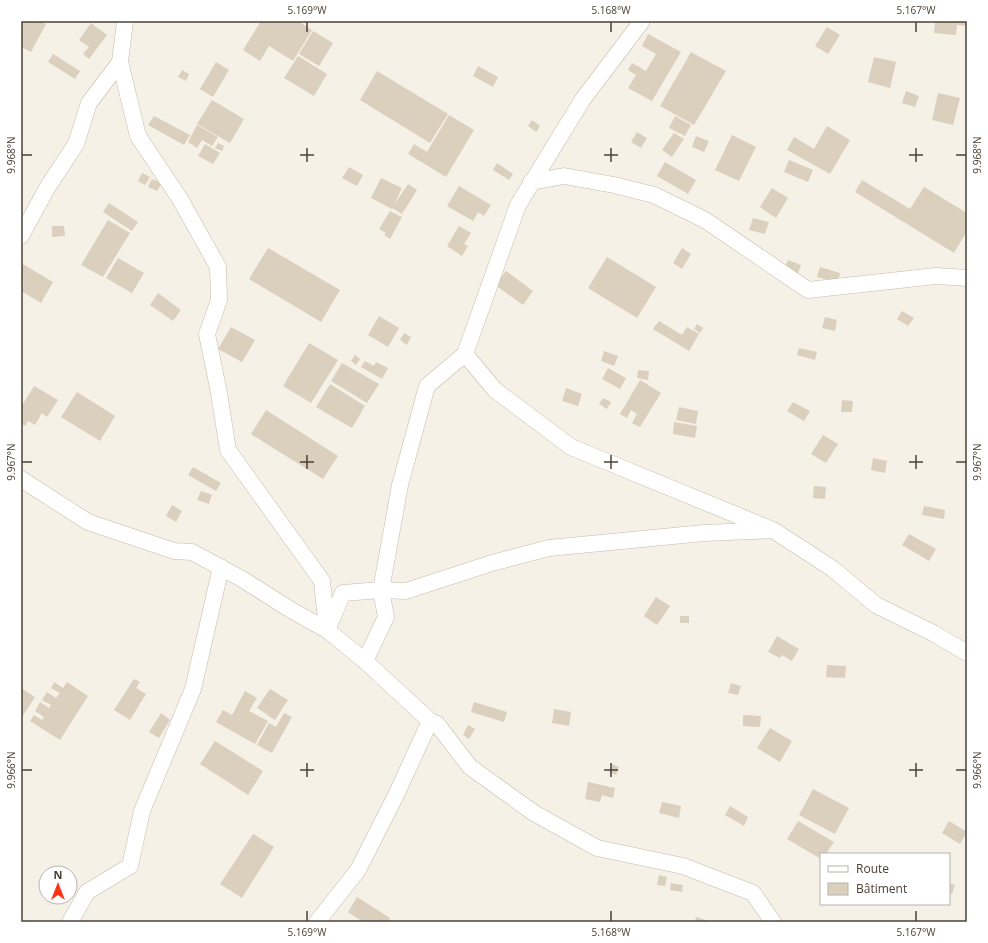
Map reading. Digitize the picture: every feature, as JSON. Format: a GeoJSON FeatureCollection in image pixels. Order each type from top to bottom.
{"type":"FeatureCollection","features":[{"type":"Feature","properties":{"kind":"street"},"geometry":{"type":"LineString","coordinates":[[125,21],[120,62],[138,136],[180,199],[218,267],[219,300],[207,334],[219,393],[228,450],[322,581],[327,630]]}},
{"type":"Feature","properties":{"kind":"street"},"geometry":{"type":"LineString","coordinates":[[365,662],[386,617],[382,590],[400,486],[427,386],[465,354],[518,205],[583,99],[642,21]]}},
{"type":"Feature","properties":{"kind":"street"},"geometry":{"type":"LineString","coordinates":[[21,236],[47,188],[76,144],[89,103],[120,62]]}},
{"type":"Feature","properties":{"kind":"street"},"geometry":{"type":"LineString","coordinates":[[531,182],[564,176],[614,185],[654,195],[705,220],[808,290],[936,276],[967,278]]}},
{"type":"Feature","properties":{"kind":"street"},"geometry":{"type":"LineString","coordinates":[[465,354],[495,390],[571,447],[773,530],[833,569],[876,605],[933,633],[967,653]]}},
{"type":"Feature","properties":{"kind":"street"},"geometry":{"type":"LineString","coordinates":[[21,479],[88,522],[174,551],[192,552],[242,579],[291,610],[327,630],[430,721],[438,724],[470,767],[534,813],[597,848],[683,866],[753,892],[773,922]]}},
{"type":"Feature","properties":{"kind":"street"},"geometry":{"type":"LineString","coordinates":[[327,630],[343,593],[382,590],[406,591],[549,548],[704,533],[773,530]]}},
{"type":"Feature","properties":{"kind":"street"},"geometry":{"type":"LineString","coordinates":[[70,922],[87,892],[130,866],[142,811],[193,689],[221,568]]}},
{"type":"Feature","properties":{"kind":"street"},"geometry":{"type":"LineString","coordinates":[[317,922],[358,870],[396,795],[430,721]]}},
{"type":"Feature","properties":{"kind":"building"},"geometry":{"type":"Polygon","coordinates":[[[21,21],[40,21],[46,24],[31,52],[21,47],[21,21]]]}},
{"type":"Feature","properties":{"kind":"building"},"geometry":{"type":"Polygon","coordinates":[[[261,21],[298,21],[312,30],[293,61],[269,46],[260,61],[243,50],[261,21]]]}},
{"type":"Feature","properties":{"kind":"building"},"geometry":{"type":"Polygon","coordinates":[[[935,21],[967,21],[967,26],[957,25],[956,35],[934,33],[935,21]]]}},
{"type":"Feature","properties":{"kind":"building"},"geometry":{"type":"Polygon","coordinates":[[[91,23],[107,35],[89,59],[83,54],[89,47],[79,40],[91,23]]]}},
{"type":"Feature","properties":{"kind":"building"},"geometry":{"type":"Polygon","coordinates":[[[827,27],[840,35],[828,54],[815,46],[827,27]]]}},
{"type":"Feature","properties":{"kind":"building"},"geometry":{"type":"Polygon","coordinates":[[[313,31],[333,43],[319,66],[299,54],[313,31]]]}},
{"type":"Feature","properties":{"kind":"building"},"geometry":{"type":"Polygon","coordinates":[[[648,34],[681,52],[652,101],[628,88],[636,75],[628,70],[632,63],[646,71],[656,54],[642,46],[648,34]]]}},
{"type":"Feature","properties":{"kind":"building"},"geometry":{"type":"Polygon","coordinates":[[[691,52],[726,71],[694,125],[660,106],[691,52]]]}},
{"type":"Feature","properties":{"kind":"building"},"geometry":{"type":"Polygon","coordinates":[[[53,54],[80,71],[75,79],[48,62],[53,54]]]}},
{"type":"Feature","properties":{"kind":"building"},"geometry":{"type":"Polygon","coordinates":[[[298,56],[327,74],[314,96],[284,78],[298,56]]]}},
{"type":"Feature","properties":{"kind":"building"},"geometry":{"type":"Polygon","coordinates":[[[874,57],[896,62],[890,88],[868,82],[874,57]]]}},
{"type":"Feature","properties":{"kind":"building"},"geometry":{"type":"Polygon","coordinates":[[[216,62],[229,70],[213,97],[200,89],[216,62]]]}},
{"type":"Feature","properties":{"kind":"building"},"geometry":{"type":"Polygon","coordinates":[[[478,66],[498,77],[493,87],[473,76],[478,66]]]}},
{"type":"Feature","properties":{"kind":"building"},"geometry":{"type":"Polygon","coordinates":[[[182,70],[189,74],[186,81],[178,77],[182,70]]]}},
{"type":"Feature","properties":{"kind":"building"},"geometry":{"type":"Polygon","coordinates":[[[377,71],[448,114],[430,143],[360,100],[377,71]]]}},
{"type":"Feature","properties":{"kind":"building"},"geometry":{"type":"Polygon","coordinates":[[[906,91],[919,96],[915,107],[902,103],[906,91]]]}},
{"type":"Feature","properties":{"kind":"building"},"geometry":{"type":"Polygon","coordinates":[[[938,93],[960,98],[953,125],[932,120],[938,93]]]}},
{"type":"Feature","properties":{"kind":"building"},"geometry":{"type":"Polygon","coordinates":[[[212,100],[244,119],[230,143],[197,124],[212,100]]]}},
{"type":"Feature","properties":{"kind":"building"},"geometry":{"type":"Polygon","coordinates":[[[449,115],[474,130],[446,177],[408,154],[414,144],[427,152],[449,115]]]}},
{"type":"Feature","properties":{"kind":"building"},"geometry":{"type":"Polygon","coordinates":[[[154,116],[190,135],[184,145],[148,125],[154,116]]]}},
{"type":"Feature","properties":{"kind":"building"},"geometry":{"type":"Polygon","coordinates":[[[675,116],[691,125],[685,136],[669,128],[675,116]]]}},
{"type":"Feature","properties":{"kind":"building"},"geometry":{"type":"Polygon","coordinates":[[[532,120],[540,126],[536,132],[528,126],[532,120]]]}},
{"type":"Feature","properties":{"kind":"building"},"geometry":{"type":"Polygon","coordinates":[[[197,125],[218,137],[212,146],[202,140],[197,148],[188,142],[197,125]]]}},
{"type":"Feature","properties":{"kind":"building"},"geometry":{"type":"Polygon","coordinates":[[[827,126],[850,140],[830,174],[787,150],[794,137],[814,149],[827,126]]]}},
{"type":"Feature","properties":{"kind":"building"},"geometry":{"type":"Polygon","coordinates":[[[637,132],[647,138],[641,148],[631,142],[637,132]]]}},
{"type":"Feature","properties":{"kind":"building"},"geometry":{"type":"Polygon","coordinates":[[[674,133],[684,139],[672,157],[662,150],[674,133]]]}},
{"type":"Feature","properties":{"kind":"building"},"geometry":{"type":"Polygon","coordinates":[[[732,135],[756,147],[739,181],[715,170],[732,135]]]}},
{"type":"Feature","properties":{"kind":"building"},"geometry":{"type":"Polygon","coordinates":[[[696,136],[709,141],[704,152],[692,147],[696,136]]]}},
{"type":"Feature","properties":{"kind":"building"},"geometry":{"type":"Polygon","coordinates":[[[218,143],[224,146],[222,151],[215,148],[218,143]]]}},
{"type":"Feature","properties":{"kind":"building"},"geometry":{"type":"Polygon","coordinates":[[[205,144],[220,153],[213,164],[198,156],[205,144]]]}},
{"type":"Feature","properties":{"kind":"building"},"geometry":{"type":"Polygon","coordinates":[[[789,160],[813,170],[808,182],[784,172],[789,160]]]}},
{"type":"Feature","properties":{"kind":"building"},"geometry":{"type":"Polygon","coordinates":[[[665,162],[696,180],[688,194],[657,176],[665,162]]]}},
{"type":"Feature","properties":{"kind":"building"},"geometry":{"type":"Polygon","coordinates":[[[497,163],[513,174],[509,180],[493,170],[497,163]]]}},
{"type":"Feature","properties":{"kind":"building"},"geometry":{"type":"Polygon","coordinates":[[[349,167],[363,175],[357,186],[342,178],[349,167]]]}},
{"type":"Feature","properties":{"kind":"building"},"geometry":{"type":"Polygon","coordinates":[[[142,173],[150,177],[145,185],[138,181],[142,173]]]}},
{"type":"Feature","properties":{"kind":"building"},"geometry":{"type":"Polygon","coordinates":[[[381,178],[402,188],[392,209],[371,198],[381,178]]]}},
{"type":"Feature","properties":{"kind":"building"},"geometry":{"type":"Polygon","coordinates":[[[152,179],[162,183],[157,191],[148,187],[152,179]]]}},
{"type":"Feature","properties":{"kind":"building"},"geometry":{"type":"Polygon","coordinates":[[[862,180],[910,209],[924,187],[967,213],[967,231],[954,253],[855,192],[862,180]]]}},
{"type":"Feature","properties":{"kind":"building"},"geometry":{"type":"Polygon","coordinates":[[[408,184],[417,190],[402,214],[392,208],[408,184]]]}},
{"type":"Feature","properties":{"kind":"building"},"geometry":{"type":"Polygon","coordinates":[[[459,186],[491,205],[484,216],[478,212],[473,221],[447,206],[459,186]]]}},
{"type":"Feature","properties":{"kind":"building"},"geometry":{"type":"Polygon","coordinates":[[[772,188],[788,198],[776,218],[760,207],[772,188]]]}},
{"type":"Feature","properties":{"kind":"building"},"geometry":{"type":"Polygon","coordinates":[[[109,203],[138,222],[132,231],[103,212],[109,203]]]}},
{"type":"Feature","properties":{"kind":"building"},"geometry":{"type":"Polygon","coordinates":[[[390,211],[402,217],[390,239],[384,235],[386,233],[379,229],[390,211]]]}},
{"type":"Feature","properties":{"kind":"building"},"geometry":{"type":"Polygon","coordinates":[[[753,218],[769,222],[765,234],[749,230],[753,218]]]}},
{"type":"Feature","properties":{"kind":"building"},"geometry":{"type":"Polygon","coordinates":[[[108,220],[130,233],[103,277],[81,265],[108,220]]]}},
{"type":"Feature","properties":{"kind":"building"},"geometry":{"type":"Polygon","coordinates":[[[52,226],[64,226],[65,236],[52,237],[52,226]]]}},
{"type":"Feature","properties":{"kind":"building"},"geometry":{"type":"Polygon","coordinates":[[[459,226],[471,233],[464,244],[468,246],[462,256],[447,246],[459,226]]]}},
{"type":"Feature","properties":{"kind":"building"},"geometry":{"type":"Polygon","coordinates":[[[268,248],[340,290],[321,322],[249,279],[268,248]]]}},
{"type":"Feature","properties":{"kind":"building"},"geometry":{"type":"Polygon","coordinates":[[[682,248],[691,254],[682,269],[673,263],[682,248]]]}},
{"type":"Feature","properties":{"kind":"building"},"geometry":{"type":"Polygon","coordinates":[[[607,257],[656,287],[637,318],[588,288],[607,257]]]}},
{"type":"Feature","properties":{"kind":"building"},"geometry":{"type":"Polygon","coordinates":[[[118,258],[144,273],[132,293],[106,278],[118,258]]]}},
{"type":"Feature","properties":{"kind":"building"},"geometry":{"type":"Polygon","coordinates":[[[788,260],[801,265],[797,276],[783,271],[788,260]]]}},
{"type":"Feature","properties":{"kind":"building"},"geometry":{"type":"Polygon","coordinates":[[[21,263],[53,282],[41,303],[21,291],[21,286],[24,282],[21,281],[21,263]]]}},
{"type":"Feature","properties":{"kind":"building"},"geometry":{"type":"Polygon","coordinates":[[[820,267],[840,273],[838,282],[817,277],[820,267]]]}},
{"type":"Feature","properties":{"kind":"building"},"geometry":{"type":"Polygon","coordinates":[[[506,271],[533,291],[523,305],[495,285],[506,271]]]}},
{"type":"Feature","properties":{"kind":"building"},"geometry":{"type":"Polygon","coordinates":[[[158,293],[181,310],[173,321],[150,305],[158,293]]]}},
{"type":"Feature","properties":{"kind":"building"},"geometry":{"type":"Polygon","coordinates":[[[902,311],[914,318],[908,326],[897,319],[902,311]]]}},
{"type":"Feature","properties":{"kind":"building"},"geometry":{"type":"Polygon","coordinates":[[[379,316],[399,328],[388,347],[368,335],[379,316]]]}},
{"type":"Feature","properties":{"kind":"building"},"geometry":{"type":"Polygon","coordinates":[[[825,317],[837,320],[835,331],[822,328],[825,317]]]}},
{"type":"Feature","properties":{"kind":"building"},"geometry":{"type":"Polygon","coordinates":[[[659,321],[682,335],[687,327],[699,334],[689,351],[653,329],[659,321]]]}},
{"type":"Feature","properties":{"kind":"building"},"geometry":{"type":"Polygon","coordinates":[[[697,324],[703,328],[700,333],[694,329],[697,324]]]}},
{"type":"Feature","properties":{"kind":"building"},"geometry":{"type":"Polygon","coordinates":[[[231,327],[255,340],[242,362],[218,349],[231,327]]]}},
{"type":"Feature","properties":{"kind":"building"},"geometry":{"type":"Polygon","coordinates":[[[404,333],[411,337],[407,345],[400,340],[404,333]]]}},
{"type":"Feature","properties":{"kind":"building"},"geometry":{"type":"Polygon","coordinates":[[[309,343],[338,360],[311,403],[283,386],[309,343]]]}},
{"type":"Feature","properties":{"kind":"building"},"geometry":{"type":"Polygon","coordinates":[[[799,348],[817,352],[815,360],[797,355],[799,348]]]}},
{"type":"Feature","properties":{"kind":"building"},"geometry":{"type":"Polygon","coordinates":[[[604,351],[618,356],[614,366],[601,361],[604,351]]]}},
{"type":"Feature","properties":{"kind":"building"},"geometry":{"type":"Polygon","coordinates":[[[355,355],[360,359],[356,365],[351,361],[355,355]]]}},
{"type":"Feature","properties":{"kind":"building"},"geometry":{"type":"Polygon","coordinates":[[[365,361],[374,366],[376,362],[388,368],[382,379],[361,367],[365,361]]]}},
{"type":"Feature","properties":{"kind":"building"},"geometry":{"type":"Polygon","coordinates":[[[342,363],[379,384],[367,403],[331,381],[342,363]]]}},
{"type":"Feature","properties":{"kind":"building"},"geometry":{"type":"Polygon","coordinates":[[[608,368],[626,378],[620,389],[602,379],[608,368]]]}},
{"type":"Feature","properties":{"kind":"building"},"geometry":{"type":"Polygon","coordinates":[[[638,370],[649,371],[648,380],[637,378],[638,370]]]}},
{"type":"Feature","properties":{"kind":"building"},"geometry":{"type":"Polygon","coordinates":[[[640,380],[661,393],[640,427],[632,423],[637,414],[631,410],[627,418],[620,414],[640,380]]]}},
{"type":"Feature","properties":{"kind":"building"},"geometry":{"type":"Polygon","coordinates":[[[330,384],[365,406],[352,428],[316,407],[330,384]]]}},
{"type":"Feature","properties":{"kind":"building"},"geometry":{"type":"Polygon","coordinates":[[[34,386],[58,400],[47,417],[42,413],[35,425],[28,421],[25,426],[21,423],[21,407],[34,386]]]}},
{"type":"Feature","properties":{"kind":"building"},"geometry":{"type":"Polygon","coordinates":[[[566,388],[582,394],[578,406],[562,401],[566,388]]]}},
{"type":"Feature","properties":{"kind":"building"},"geometry":{"type":"Polygon","coordinates":[[[77,392],[115,416],[100,441],[61,417],[77,392]]]}},
{"type":"Feature","properties":{"kind":"building"},"geometry":{"type":"Polygon","coordinates":[[[603,398],[611,402],[607,409],[599,404],[603,398]]]}},
{"type":"Feature","properties":{"kind":"building"},"geometry":{"type":"Polygon","coordinates":[[[842,400],[853,401],[852,412],[841,412],[842,400]]]}},
{"type":"Feature","properties":{"kind":"building"},"geometry":{"type":"Polygon","coordinates":[[[793,402],[810,411],[804,421],[787,411],[793,402]]]}},
{"type":"Feature","properties":{"kind":"building"},"geometry":{"type":"Polygon","coordinates":[[[679,407],[698,411],[696,424],[676,420],[679,407]]]}},
{"type":"Feature","properties":{"kind":"building"},"geometry":{"type":"Polygon","coordinates":[[[266,410],[338,456],[323,479],[251,434],[266,410]]]}},
{"type":"Feature","properties":{"kind":"building"},"geometry":{"type":"Polygon","coordinates":[[[674,422],[697,426],[695,438],[673,434],[674,422]]]}},
{"type":"Feature","properties":{"kind":"building"},"geometry":{"type":"Polygon","coordinates":[[[823,435],[838,444],[826,463],[811,454],[823,435]]]}},
{"type":"Feature","properties":{"kind":"building"},"geometry":{"type":"Polygon","coordinates":[[[873,458],[887,461],[885,473],[871,470],[873,458]]]}},
{"type":"Feature","properties":{"kind":"building"},"geometry":{"type":"Polygon","coordinates":[[[193,467],[221,483],[216,491],[188,475],[193,467]]]}},
{"type":"Feature","properties":{"kind":"building"},"geometry":{"type":"Polygon","coordinates":[[[814,486],[826,487],[825,499],[813,498],[814,486]]]}},
{"type":"Feature","properties":{"kind":"building"},"geometry":{"type":"Polygon","coordinates":[[[201,491],[212,495],[209,504],[197,500],[201,491]]]}},
{"type":"Feature","properties":{"kind":"building"},"geometry":{"type":"Polygon","coordinates":[[[172,505],[182,511],[176,522],[166,516],[172,505]]]}},
{"type":"Feature","properties":{"kind":"building"},"geometry":{"type":"Polygon","coordinates":[[[924,506],[945,510],[944,519],[922,515],[924,506]]]}},
{"type":"Feature","properties":{"kind":"building"},"geometry":{"type":"Polygon","coordinates":[[[909,534],[936,549],[929,561],[902,545],[909,534]]]}},
{"type":"Feature","properties":{"kind":"building"},"geometry":{"type":"Polygon","coordinates":[[[656,597],[670,606],[657,625],[644,616],[656,597]]]}},
{"type":"Feature","properties":{"kind":"building"},"geometry":{"type":"Polygon","coordinates":[[[680,616],[689,616],[689,623],[680,623],[680,616]]]}},
{"type":"Feature","properties":{"kind":"building"},"geometry":{"type":"Polygon","coordinates":[[[777,636],[799,649],[792,661],[782,655],[780,658],[768,652],[777,636]]]}},
{"type":"Feature","properties":{"kind":"building"},"geometry":{"type":"Polygon","coordinates":[[[827,665],[846,666],[845,678],[826,677],[827,665]]]}},
{"type":"Feature","properties":{"kind":"building"},"geometry":{"type":"Polygon","coordinates":[[[134,679],[140,682],[136,688],[146,694],[130,720],[114,710],[134,679]]]}},
{"type":"Feature","properties":{"kind":"building"},"geometry":{"type":"Polygon","coordinates":[[[54,682],[63,688],[67,682],[88,696],[60,740],[30,721],[34,715],[42,720],[44,717],[35,711],[40,702],[49,708],[51,705],[42,700],[47,692],[56,698],[60,693],[51,688],[54,682]]]}},
{"type":"Feature","properties":{"kind":"building"},"geometry":{"type":"Polygon","coordinates":[[[731,683],[741,686],[738,695],[728,693],[731,683]]]}},
{"type":"Feature","properties":{"kind":"building"},"geometry":{"type":"Polygon","coordinates":[[[21,688],[35,697],[22,717],[21,716],[21,688]]]}},
{"type":"Feature","properties":{"kind":"building"},"geometry":{"type":"Polygon","coordinates":[[[270,689],[288,700],[275,720],[257,708],[270,689]]]}},
{"type":"Feature","properties":{"kind":"building"},"geometry":{"type":"Polygon","coordinates":[[[245,691],[257,698],[249,711],[268,721],[255,744],[216,722],[223,710],[232,715],[245,691]]]}},
{"type":"Feature","properties":{"kind":"building"},"geometry":{"type":"Polygon","coordinates":[[[474,702],[507,712],[504,722],[471,712],[474,702]]]}},
{"type":"Feature","properties":{"kind":"building"},"geometry":{"type":"Polygon","coordinates":[[[554,709],[571,712],[569,726],[552,723],[554,709]]]}},
{"type":"Feature","properties":{"kind":"building"},"geometry":{"type":"Polygon","coordinates":[[[161,713],[170,720],[159,738],[149,732],[161,713]]]}},
{"type":"Feature","properties":{"kind":"building"},"geometry":{"type":"Polygon","coordinates":[[[284,713],[292,717],[272,753],[257,745],[269,723],[276,727],[284,713]]]}},
{"type":"Feature","properties":{"kind":"building"},"geometry":{"type":"Polygon","coordinates":[[[743,715],[761,716],[760,727],[743,726],[743,715]]]}},
{"type":"Feature","properties":{"kind":"building"},"geometry":{"type":"Polygon","coordinates":[[[468,725],[475,729],[469,739],[463,735],[468,725]]]}},
{"type":"Feature","properties":{"kind":"building"},"geometry":{"type":"Polygon","coordinates":[[[770,728],[792,741],[780,762],[757,748],[770,728]]]}},
{"type":"Feature","properties":{"kind":"building"},"geometry":{"type":"Polygon","coordinates":[[[215,741],[263,771],[248,795],[200,764],[215,741]]]}},
{"type":"Feature","properties":{"kind":"building"},"geometry":{"type":"Polygon","coordinates":[[[612,764],[619,767],[616,775],[609,772],[612,764]]]}},
{"type":"Feature","properties":{"kind":"building"},"geometry":{"type":"Polygon","coordinates":[[[588,782],[615,788],[613,798],[602,795],[600,802],[585,799],[588,782]]]}},
{"type":"Feature","properties":{"kind":"building"},"geometry":{"type":"Polygon","coordinates":[[[813,789],[849,808],[835,834],[799,815],[813,789]]]}},
{"type":"Feature","properties":{"kind":"building"},"geometry":{"type":"Polygon","coordinates":[[[662,802],[681,806],[679,818],[659,813],[662,802]]]}},
{"type":"Feature","properties":{"kind":"building"},"geometry":{"type":"Polygon","coordinates":[[[730,806],[748,817],[744,826],[725,815],[730,806]]]}},
{"type":"Feature","properties":{"kind":"building"},"geometry":{"type":"Polygon","coordinates":[[[798,821],[834,842],[827,853],[820,853],[820,858],[787,839],[798,821]]]}},
{"type":"Feature","properties":{"kind":"building"},"geometry":{"type":"Polygon","coordinates":[[[949,821],[967,832],[960,844],[942,833],[949,821]]]}},
{"type":"Feature","properties":{"kind":"building"},"geometry":{"type":"Polygon","coordinates":[[[253,834],[274,847],[242,898],[220,884],[253,834]]]}},
{"type":"Feature","properties":{"kind":"building"},"geometry":{"type":"Polygon","coordinates":[[[659,875],[667,877],[665,886],[657,885],[659,875]]]}},
{"type":"Feature","properties":{"kind":"building"},"geometry":{"type":"Polygon","coordinates":[[[671,883],[683,885],[682,892],[670,890],[671,883]]]}},
{"type":"Feature","properties":{"kind":"building"},"geometry":{"type":"Polygon","coordinates":[[[950,883],[955,885],[952,894],[950,893],[950,883]]]}},
{"type":"Feature","properties":{"kind":"building"},"geometry":{"type":"Polygon","coordinates":[[[357,897],[390,918],[387,922],[363,922],[348,912],[357,897]]]}},
{"type":"Feature","properties":{"kind":"building"},"geometry":{"type":"Polygon","coordinates":[[[696,917],[712,922],[695,922],[696,917]]]}}]}
